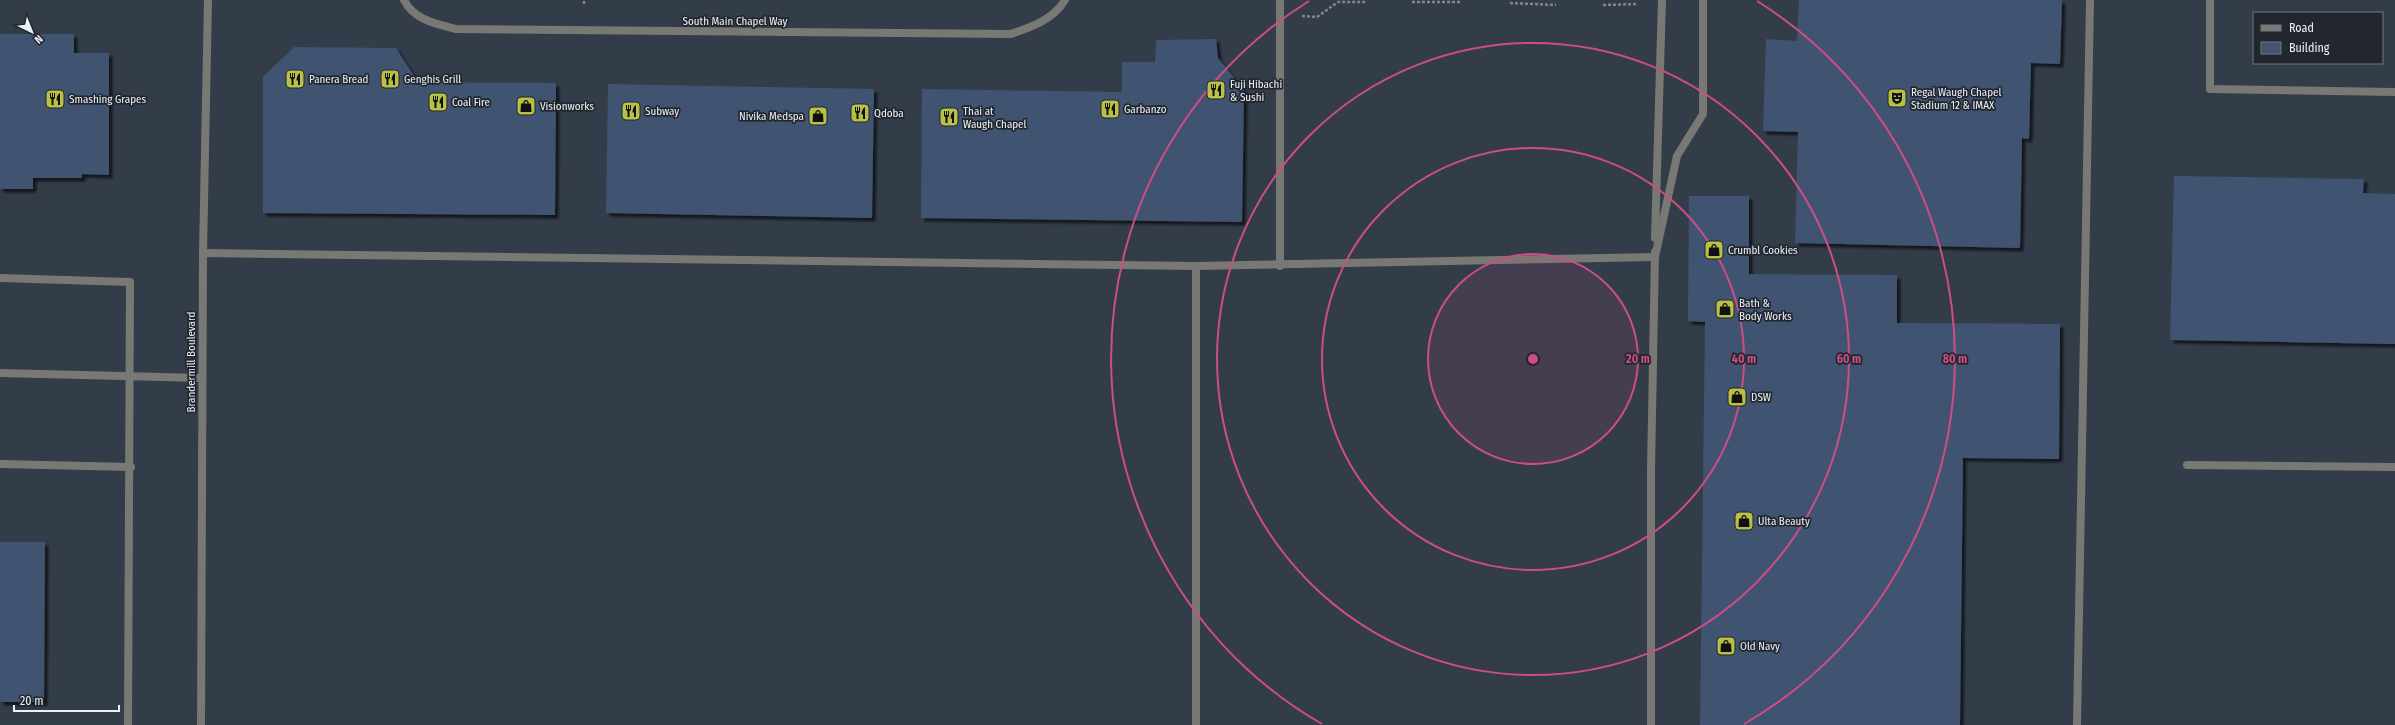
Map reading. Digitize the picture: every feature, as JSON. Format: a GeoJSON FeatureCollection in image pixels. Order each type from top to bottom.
{"type":"FeatureCollection","features":[{"type":"Feature","properties":{"kind":"street","name":"Brandermill Boulevard"},"geometry":{"type":"LineString","coordinates":[[201,725],[203,253],[208,0]]}},
{"type":"Feature","properties":{"kind":"street","name":"South Main Chapel Way"},"geometry":{"type":"LineString","coordinates":[[404,0],[409,10],[430,22],[456,30],[1011,34],[1041,23],[1065,0]]}},
{"type":"Feature","properties":{"kind":"street"},"geometry":{"type":"LineString","coordinates":[[1280,0],[1280,266]]}},
{"type":"Feature","properties":{"kind":"street"},"geometry":{"type":"LineString","coordinates":[[1651,725],[1651,471],[1662,0]]}},
{"type":"Feature","properties":{"kind":"street"},"geometry":{"type":"LineString","coordinates":[[1655,257],[1677,156],[1703,114],[1703,0]]}},
{"type":"Feature","properties":{"kind":"street"},"geometry":{"type":"LineString","coordinates":[[2077,725],[2090,0]]}},
{"type":"Feature","properties":{"kind":"street"},"geometry":{"type":"LineString","coordinates":[[2210,0],[2210,89],[2395,92]]}},
{"type":"Feature","properties":{"kind":"street"},"geometry":{"type":"LineString","coordinates":[[203,253],[1196,266],[1280,266],[1655,257]]}},
{"type":"Feature","properties":{"kind":"street"},"geometry":{"type":"LineString","coordinates":[[1196,266],[1196,725]]}},
{"type":"Feature","properties":{"kind":"street"},"geometry":{"type":"LineString","coordinates":[[0,278],[130,282],[131,376],[128,725]]}},
{"type":"Feature","properties":{"kind":"street"},"geometry":{"type":"LineString","coordinates":[[0,373],[202,378]]}},
{"type":"Feature","properties":{"kind":"street"},"geometry":{"type":"LineString","coordinates":[[0,464],[130,467]]}},
{"type":"Feature","properties":{"kind":"street"},"geometry":{"type":"LineString","coordinates":[[2187,465],[2395,467]]}},
{"type":"Feature","properties":{"kind":"path"},"geometry":{"type":"LineString","coordinates":[[1301,16],[1317,17],[1338,2],[1367,2]]}},
{"type":"Feature","properties":{"kind":"path"},"geometry":{"type":"LineString","coordinates":[[1412,2],[1460,2]]}},
{"type":"Feature","properties":{"kind":"path"},"geometry":{"type":"LineString","coordinates":[[1510,3],[1556,5]]}},
{"type":"Feature","properties":{"kind":"path"},"geometry":{"type":"LineString","coordinates":[[1603,5],[1638,4]]}},
{"type":"Feature","properties":{"kind":"shaded area"},"geometry":{"type":"Polygon","coordinates":[[[0,0],[2395,0],[2395,725],[0,725],[0,0]]]}},
{"type":"Feature","properties":{"kind":"building"},"geometry":{"type":"Polygon","coordinates":[[[1799,0],[2062,0],[2060,64],[2031,63],[2029,139],[2022,138],[2020,248],[1795,243],[1798,132],[1763,131],[1766,39],[1797,41],[1799,0]]]}},
{"type":"Feature","properties":{"kind":"building","name":"Smashing Grapes"},"geometry":{"type":"Polygon","coordinates":[[[0,34],[74,34],[74,53],[109,53],[109,175],[82,174],[82,178],[33,178],[33,189],[0,189],[0,34]]]}},
{"type":"Feature","properties":{"kind":"building"},"geometry":{"type":"Polygon","coordinates":[[[1216,39],[1218,58],[1244,90],[1242,222],[921,218],[922,89],[1122,92],[1122,62],[1155,62],[1156,40],[1216,39]]]}},
{"type":"Feature","properties":{"kind":"building"},"geometry":{"type":"Polygon","coordinates":[[[294,47],[396,48],[418,82],[556,83],[555,215],[263,213],[263,77],[294,47]]]}},
{"type":"Feature","properties":{"kind":"building"},"geometry":{"type":"Polygon","coordinates":[[[608,84],[874,89],[872,218],[606,213],[608,84]]]}},
{"type":"Feature","properties":{"kind":"building"},"geometry":{"type":"Polygon","coordinates":[[[2174,176],[2364,179],[2363,193],[2395,194],[2395,344],[2170,340],[2174,176]]]}},
{"type":"Feature","properties":{"kind":"building"},"geometry":{"type":"Polygon","coordinates":[[[1689,196],[1749,196],[1749,274],[1897,275],[1897,323],[2060,324],[2059,459],[1963,458],[1960,725],[1700,725],[1705,322],[1688,321],[1689,196]]]}},
{"type":"Feature","properties":{"kind":"building"},"geometry":{"type":"Polygon","coordinates":[[[0,542],[45,542],[44,702],[0,702],[0,542]]]}},
{"type":"Feature","properties":{"kind":"place","name":"Panera Bread"},"geometry":{"type":"Point","coordinates":[295,79]}},
{"type":"Feature","properties":{"kind":"place","name":"Genghis Grill"},"geometry":{"type":"Point","coordinates":[390,79]}},
{"type":"Feature","properties":{"kind":"place","name":"Fuji Hibachi & Sushi"},"geometry":{"type":"Point","coordinates":[1216,90]}},
{"type":"Feature","properties":{"kind":"place","name":"Regal Waugh Chapel Stadium 12 & IMAX"},"geometry":{"type":"Point","coordinates":[1897,98]}},
{"type":"Feature","properties":{"kind":"place","name":"Smashing Grapes"},"geometry":{"type":"Point","coordinates":[55,99]}},
{"type":"Feature","properties":{"kind":"place","name":"Coal Fire"},"geometry":{"type":"Point","coordinates":[438,102]}},
{"type":"Feature","properties":{"kind":"place","name":"Visionworks"},"geometry":{"type":"Point","coordinates":[526,106]}},
{"type":"Feature","properties":{"kind":"place","name":"Garbanzo"},"geometry":{"type":"Point","coordinates":[1110,109]}},
{"type":"Feature","properties":{"kind":"place","name":"Subway"},"geometry":{"type":"Point","coordinates":[631,111]}},
{"type":"Feature","properties":{"kind":"place","name":"Qdoba"},"geometry":{"type":"Point","coordinates":[860,113]}},
{"type":"Feature","properties":{"kind":"place","name":"Nivika Medspa"},"geometry":{"type":"Point","coordinates":[818,116]}},
{"type":"Feature","properties":{"kind":"place","name":"Thai at Waugh Chapel"},"geometry":{"type":"Point","coordinates":[949,117]}},
{"type":"Feature","properties":{"kind":"place","name":"Crumbl Cookies"},"geometry":{"type":"Point","coordinates":[1714,250]}},
{"type":"Feature","properties":{"kind":"place","name":"Bath & Body Works"},"geometry":{"type":"Point","coordinates":[1725,309]}},
{"type":"Feature","properties":{"kind":"place","name":"DSW"},"geometry":{"type":"Point","coordinates":[1737,397]}},
{"type":"Feature","properties":{"kind":"place","name":"Ulta Beauty"},"geometry":{"type":"Point","coordinates":[1744,521]}},
{"type":"Feature","properties":{"kind":"place","name":"Old Navy"},"geometry":{"type":"Point","coordinates":[1726,646]}}]}
